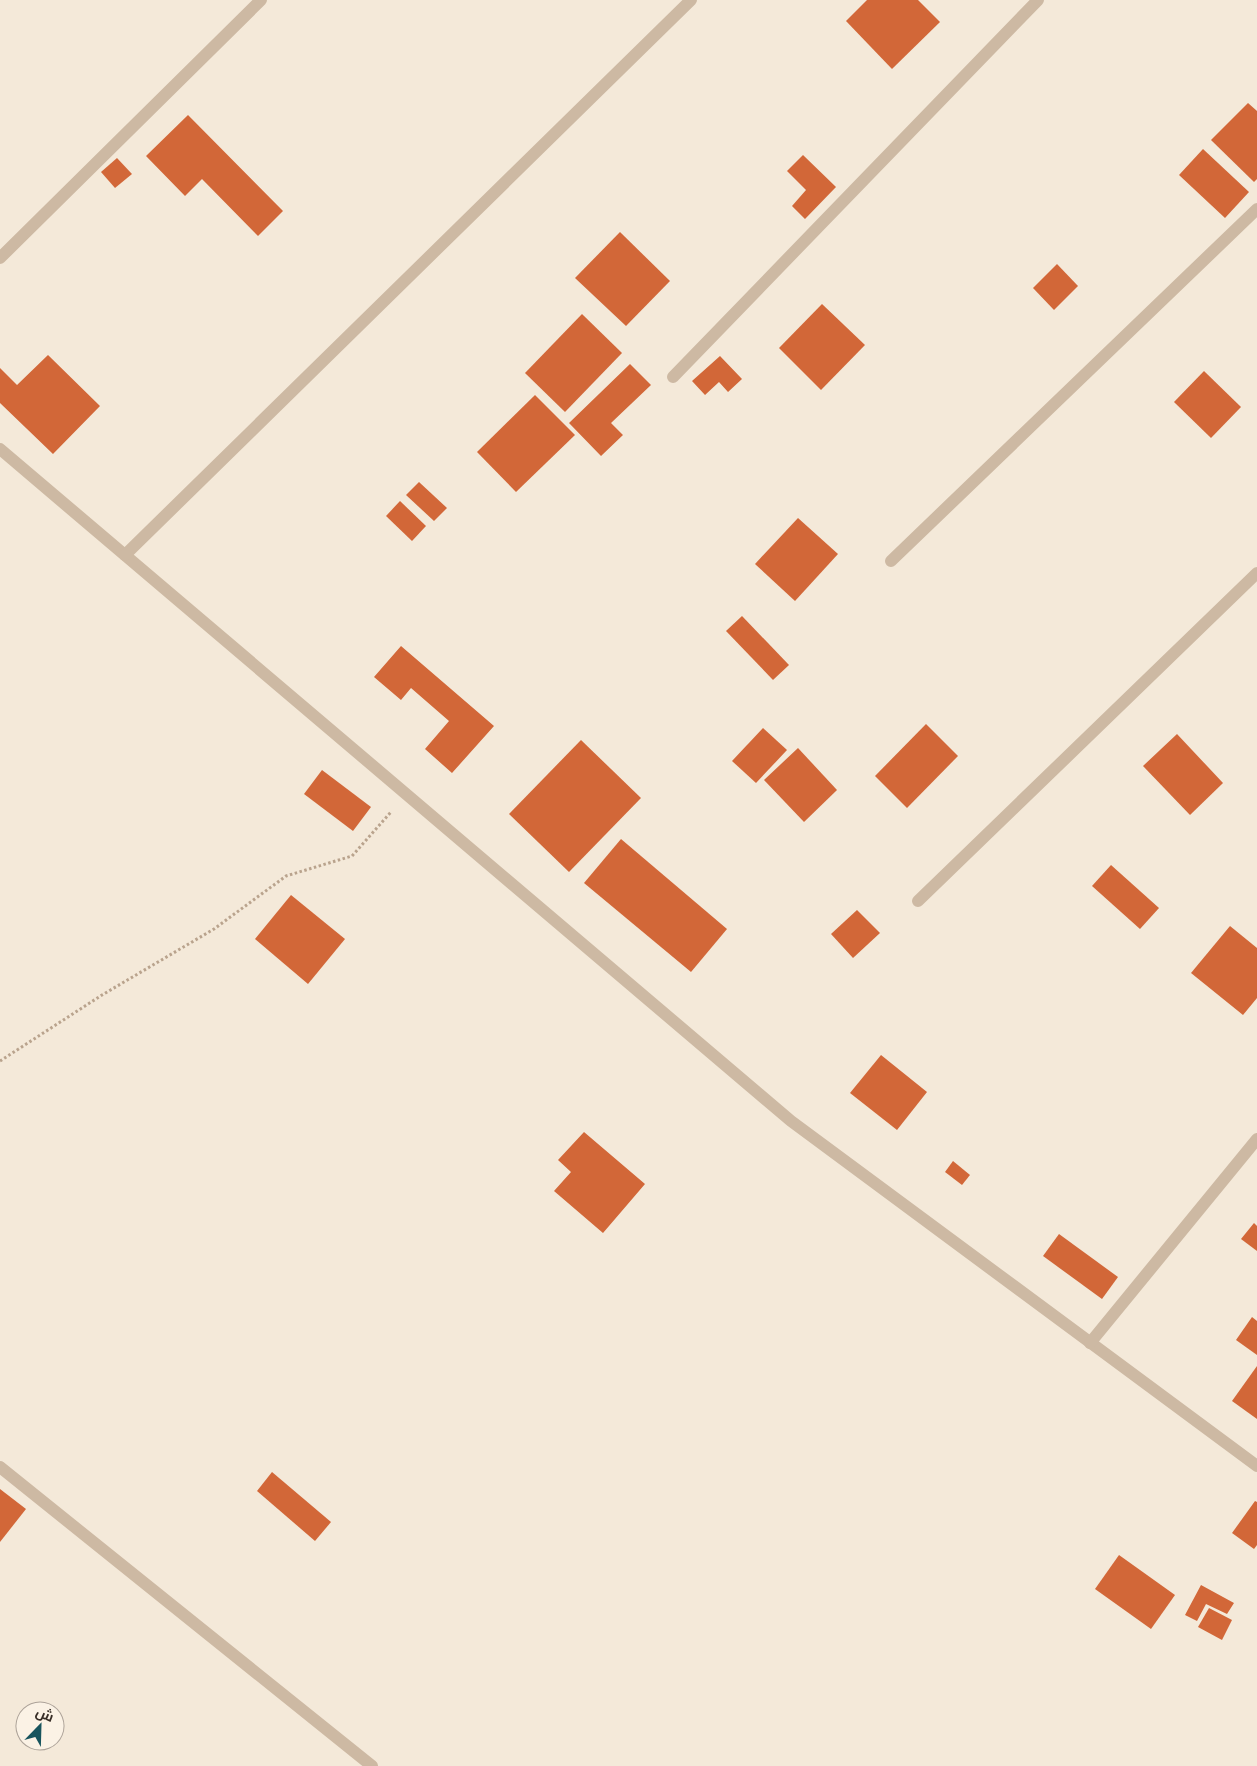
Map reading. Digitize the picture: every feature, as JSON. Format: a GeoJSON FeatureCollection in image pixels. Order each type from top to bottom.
{"type":"FeatureCollection","features":[{"type":"Feature","properties":{"kind":"street"},"geometry":{"type":"LineString","coordinates":[[0,258],[261,0]]}},
{"type":"Feature","properties":{"kind":"street"},"geometry":{"type":"LineString","coordinates":[[125,556],[691,0]]}},
{"type":"Feature","properties":{"kind":"street"},"geometry":{"type":"LineString","coordinates":[[673,377],[1038,0]]}},
{"type":"Feature","properties":{"kind":"street"},"geometry":{"type":"LineString","coordinates":[[891,561],[1257,209]]}},
{"type":"Feature","properties":{"kind":"street"},"geometry":{"type":"LineString","coordinates":[[0,449],[791,1121],[1257,1466]]}},
{"type":"Feature","properties":{"kind":"street"},"geometry":{"type":"LineString","coordinates":[[918,901],[1257,573]]}},
{"type":"Feature","properties":{"kind":"street"},"geometry":{"type":"LineString","coordinates":[[1090,1342],[1257,1139]]}},
{"type":"Feature","properties":{"kind":"street"},"geometry":{"type":"LineString","coordinates":[[0,1467],[372,1766]]}},
{"type":"Feature","properties":{"kind":"path"},"geometry":{"type":"LineString","coordinates":[[0,1061],[102,995],[214,929],[286,876],[352,856],[407,795]]}},
{"type":"Feature","properties":{"kind":"building"},"geometry":{"type":"Polygon","coordinates":[[[867,0],[918,0],[940,22],[892,69],[846,21],[867,0]]]}},
{"type":"Feature","properties":{"kind":"building"},"geometry":{"type":"Polygon","coordinates":[[[1248,103],[1257,111],[1257,179],[1254,182],[1211,140],[1248,103]]]}},
{"type":"Feature","properties":{"kind":"building"},"geometry":{"type":"Polygon","coordinates":[[[188,115],[283,211],[258,236],[202,179],[185,196],[146,156],[188,115]]]}},
{"type":"Feature","properties":{"kind":"building"},"geometry":{"type":"Polygon","coordinates":[[[1203,149],[1249,192],[1225,218],[1179,175],[1203,149]]]}},
{"type":"Feature","properties":{"kind":"building"},"geometry":{"type":"Polygon","coordinates":[[[803,155],[836,187],[805,219],[792,206],[806,190],[787,171],[803,155]]]}},
{"type":"Feature","properties":{"kind":"building"},"geometry":{"type":"Polygon","coordinates":[[[117,158],[132,174],[115,188],[101,172],[117,158]]]}},
{"type":"Feature","properties":{"kind":"building"},"geometry":{"type":"Polygon","coordinates":[[[620,232],[670,281],[626,326],[575,278],[620,232]]]}},
{"type":"Feature","properties":{"kind":"building"},"geometry":{"type":"Polygon","coordinates":[[[1057,264],[1078,286],[1054,310],[1033,288],[1057,264]]]}},
{"type":"Feature","properties":{"kind":"building"},"geometry":{"type":"Polygon","coordinates":[[[822,304],[865,345],[821,390],[779,348],[822,304]]]}},
{"type":"Feature","properties":{"kind":"building"},"geometry":{"type":"Polygon","coordinates":[[[582,314],[622,353],[565,412],[525,373],[582,314]]]}},
{"type":"Feature","properties":{"kind":"building"},"geometry":{"type":"Polygon","coordinates":[[[48,355],[100,406],[53,454],[0,403],[0,368],[17,385],[48,355]]]}},
{"type":"Feature","properties":{"kind":"building"},"geometry":{"type":"Polygon","coordinates":[[[720,356],[742,379],[728,392],[719,382],[705,395],[692,381],[720,356]]]}},
{"type":"Feature","properties":{"kind":"building"},"geometry":{"type":"Polygon","coordinates":[[[630,364],[651,385],[611,423],[623,435],[601,456],[569,423],[630,364]]]}},
{"type":"Feature","properties":{"kind":"building"},"geometry":{"type":"Polygon","coordinates":[[[1204,371],[1241,407],[1211,438],[1174,402],[1204,371]]]}},
{"type":"Feature","properties":{"kind":"building"},"geometry":{"type":"Polygon","coordinates":[[[535,395],[575,435],[516,492],[477,452],[535,395]]]}},
{"type":"Feature","properties":{"kind":"building"},"geometry":{"type":"Polygon","coordinates":[[[419,482],[447,508],[434,521],[406,495],[419,482]]]}},
{"type":"Feature","properties":{"kind":"building"},"geometry":{"type":"Polygon","coordinates":[[[400,501],[426,526],[412,541],[386,516],[400,501]]]}},
{"type":"Feature","properties":{"kind":"building"},"geometry":{"type":"Polygon","coordinates":[[[798,518],[838,554],[795,601],[755,564],[798,518]]]}},
{"type":"Feature","properties":{"kind":"building"},"geometry":{"type":"Polygon","coordinates":[[[742,616],[789,665],[773,680],[726,631],[742,616]]]}},
{"type":"Feature","properties":{"kind":"building"},"geometry":{"type":"Polygon","coordinates":[[[401,646],[494,726],[452,773],[425,749],[449,721],[411,688],[401,700],[374,677],[401,646]]]}},
{"type":"Feature","properties":{"kind":"building"},"geometry":{"type":"Polygon","coordinates":[[[926,724],[958,756],[907,808],[875,776],[926,724]]]}},
{"type":"Feature","properties":{"kind":"building"},"geometry":{"type":"Polygon","coordinates":[[[763,728],[787,750],[756,783],[732,761],[763,728]]]}},
{"type":"Feature","properties":{"kind":"building"},"geometry":{"type":"Polygon","coordinates":[[[1177,734],[1223,783],[1190,815],[1143,766],[1177,734]]]}},
{"type":"Feature","properties":{"kind":"building"},"geometry":{"type":"Polygon","coordinates":[[[581,740],[641,798],[569,872],[509,814],[581,740]]]}},
{"type":"Feature","properties":{"kind":"building"},"geometry":{"type":"Polygon","coordinates":[[[798,748],[837,790],[804,822],[764,780],[798,748]]]}},
{"type":"Feature","properties":{"kind":"building"},"geometry":{"type":"Polygon","coordinates":[[[322,770],[371,807],[353,831],[304,794],[322,770]]]}},
{"type":"Feature","properties":{"kind":"building"},"geometry":{"type":"Polygon","coordinates":[[[621,839],[727,929],[691,972],[584,883],[621,839]]]}},
{"type":"Feature","properties":{"kind":"building"},"geometry":{"type":"Polygon","coordinates":[[[1111,865],[1159,908],[1140,929],[1092,886],[1111,865]]]}},
{"type":"Feature","properties":{"kind":"building"},"geometry":{"type":"Polygon","coordinates":[[[291,895],[345,939],[308,984],[255,939],[291,895]]]}},
{"type":"Feature","properties":{"kind":"building"},"geometry":{"type":"Polygon","coordinates":[[[857,910],[880,933],[853,958],[831,934],[857,910]]]}},
{"type":"Feature","properties":{"kind":"building"},"geometry":{"type":"Polygon","coordinates":[[[1230,926],[1257,948],[1257,998],[1243,1015],[1191,973],[1230,926]]]}},
{"type":"Feature","properties":{"kind":"building"},"geometry":{"type":"Polygon","coordinates":[[[881,1055],[927,1092],[897,1130],[850,1093],[881,1055]]]}},
{"type":"Feature","properties":{"kind":"building"},"geometry":{"type":"Polygon","coordinates":[[[584,1132],[645,1184],[603,1233],[554,1191],[571,1172],[558,1160],[584,1132]]]}},
{"type":"Feature","properties":{"kind":"building"},"geometry":{"type":"Polygon","coordinates":[[[953,1161],[970,1175],[962,1185],[945,1172],[953,1161]]]}},
{"type":"Feature","properties":{"kind":"building"},"geometry":{"type":"Polygon","coordinates":[[[1254,1223],[1257,1226],[1257,1251],[1241,1239],[1254,1223]]]}},
{"type":"Feature","properties":{"kind":"building"},"geometry":{"type":"Polygon","coordinates":[[[1059,1234],[1118,1277],[1102,1299],[1043,1256],[1059,1234]]]}},
{"type":"Feature","properties":{"kind":"building"},"geometry":{"type":"Polygon","coordinates":[[[1252,1317],[1257,1321],[1257,1355],[1236,1340],[1252,1317]]]}},
{"type":"Feature","properties":{"kind":"building"},"geometry":{"type":"Polygon","coordinates":[[[1257,1366],[1257,1419],[1232,1401],[1257,1366]]]}},
{"type":"Feature","properties":{"kind":"building"},"geometry":{"type":"Polygon","coordinates":[[[272,1472],[331,1522],[315,1541],[257,1491],[272,1472]]]}},
{"type":"Feature","properties":{"kind":"building"},"geometry":{"type":"Polygon","coordinates":[[[0,1489],[26,1509],[0,1542],[0,1489]]]}},
{"type":"Feature","properties":{"kind":"building"},"geometry":{"type":"Polygon","coordinates":[[[1255,1501],[1257,1502],[1257,1545],[1254,1549],[1232,1533],[1255,1501]]]}},
{"type":"Feature","properties":{"kind":"building"},"geometry":{"type":"Polygon","coordinates":[[[1119,1555],[1175,1595],[1151,1629],[1095,1589],[1119,1555]]]}},
{"type":"Feature","properties":{"kind":"building"},"geometry":{"type":"Polygon","coordinates":[[[1201,1585],[1234,1603],[1227,1614],[1206,1604],[1197,1621],[1185,1615],[1201,1585]]]}},
{"type":"Feature","properties":{"kind":"building"},"geometry":{"type":"Polygon","coordinates":[[[1209,1608],[1232,1620],[1222,1640],[1198,1627],[1209,1608]]]}}]}
